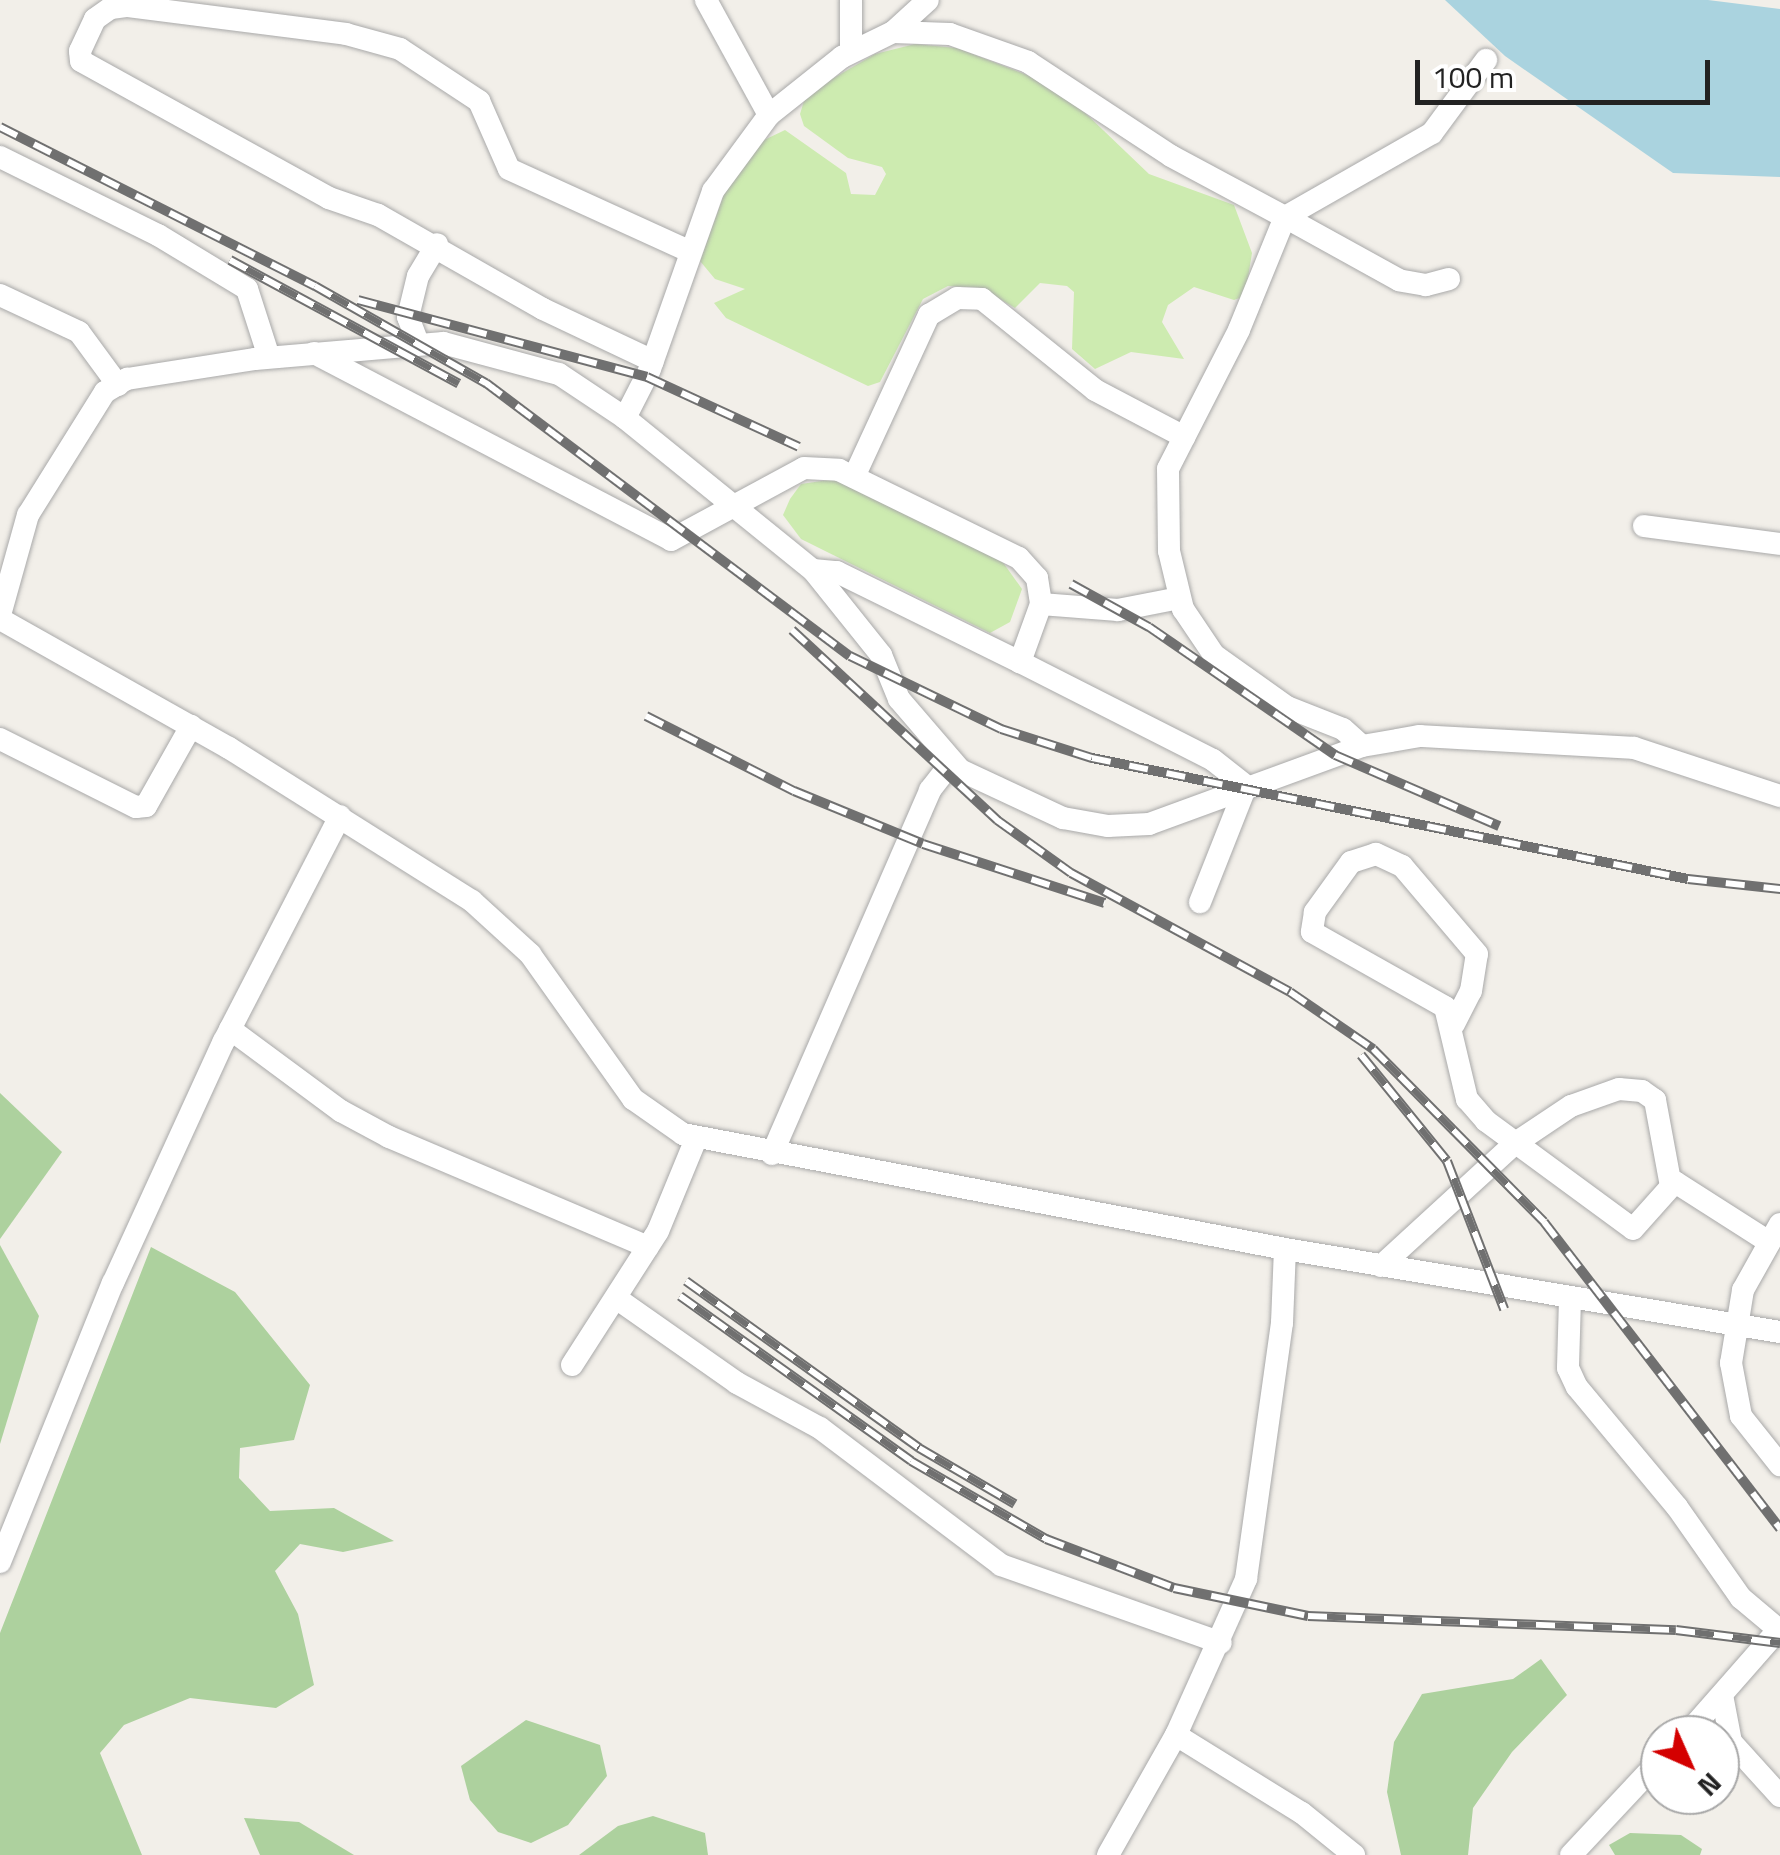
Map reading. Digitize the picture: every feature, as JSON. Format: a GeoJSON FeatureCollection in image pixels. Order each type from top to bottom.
{"type":"FeatureCollection","features":[{"type":"Feature","properties":{"kind":"street"},"geometry":{"type":"LineString","coordinates":[[706,0],[769,115]]}},
{"type":"Feature","properties":{"kind":"street"},"geometry":{"type":"LineString","coordinates":[[851,0],[851,51]]}},
{"type":"Feature","properties":{"kind":"street"},"geometry":{"type":"LineString","coordinates":[[625,418],[653,361],[689,251],[727,166],[769,115],[851,51],[893,32],[928,0]]}},
{"type":"Feature","properties":{"kind":"street"},"geometry":{"type":"LineString","coordinates":[[653,361],[543,308],[437,244],[329,198],[81,61],[94,19],[111,8],[166,9],[346,34],[400,48],[478,101],[490,139],[509,169],[689,251]]}},
{"type":"Feature","properties":{"kind":"street"},"geometry":{"type":"LineString","coordinates":[[893,32],[950,34],[1028,62],[1170,156],[1399,280],[1426,285],[1449,279]]}},
{"type":"Feature","properties":{"kind":"street"},"geometry":{"type":"LineString","coordinates":[[1362,746],[1343,729],[1287,708],[1242,679],[1197,636],[1179,598],[1164,512],[1168,469],[1239,330],[1285,217],[1432,133],[1486,60]]}},
{"type":"Feature","properties":{"kind":"street"},"geometry":{"type":"LineString","coordinates":[[0,157],[158,235],[247,289],[269,357]]}},
{"type":"Feature","properties":{"kind":"street"},"geometry":{"type":"LineString","coordinates":[[418,343],[408,317],[418,276],[437,244]]}},
{"type":"Feature","properties":{"kind":"street"},"geometry":{"type":"LineString","coordinates":[[0,295],[79,332],[118,385]]}},
{"type":"Feature","properties":{"kind":"street"},"geometry":{"type":"LineString","coordinates":[[854,478],[929,315],[957,298],[982,299],[1094,390],[1184,437]]}},
{"type":"Feature","properties":{"kind":"street"},"geometry":{"type":"LineString","coordinates":[[1780,796],[1634,748],[1473,736],[1362,746],[1150,824],[1108,826],[1017,800],[952,762],[898,699],[880,655],[813,570],[625,418],[560,374],[484,350],[418,343],[269,357],[118,385],[83,420],[28,515],[0,617],[340,816],[502,924],[556,986],[633,1100],[696,1139],[1570,1300],[1780,1332]]}},
{"type":"Feature","properties":{"kind":"street"},"geometry":{"type":"LineString","coordinates":[[314,353],[643,531],[671,540],[732,503],[804,468],[854,478],[1019,558],[1038,578],[1041,604],[1020,662]]}},
{"type":"Feature","properties":{"kind":"street"},"geometry":{"type":"LineString","coordinates":[[1644,526],[1780,544]]}},
{"type":"Feature","properties":{"kind":"street"},"geometry":{"type":"LineString","coordinates":[[813,570],[837,572],[1020,662],[1214,760],[1246,786]]}},
{"type":"Feature","properties":{"kind":"street"},"geometry":{"type":"LineString","coordinates":[[1041,604],[1118,610],[1179,598]]}},
{"type":"Feature","properties":{"kind":"street"},"geometry":{"type":"LineString","coordinates":[[0,739],[136,807],[146,806],[192,726]]}},
{"type":"Feature","properties":{"kind":"street"},"geometry":{"type":"LineString","coordinates":[[772,1154],[930,790],[952,762]]}},
{"type":"Feature","properties":{"kind":"street"},"geometry":{"type":"LineString","coordinates":[[1200,902],[1246,786]]}},
{"type":"Feature","properties":{"kind":"street"},"geometry":{"type":"LineString","coordinates":[[0,1562],[94,1326],[230,1028],[340,816]]}},
{"type":"Feature","properties":{"kind":"street"},"geometry":{"type":"LineString","coordinates":[[1454,1024],[1472,991],[1477,954],[1402,866],[1376,854],[1351,862],[1316,912],[1312,932],[1429,993],[1454,1024],[1467,1099],[1514,1144],[1633,1229],[1671,1186],[1685,1184],[1775,1233],[1742,1290],[1734,1325],[1732,1395],[1780,1465]]}},
{"type":"Feature","properties":{"kind":"street"},"geometry":{"type":"LineString","coordinates":[[230,1028],[341,1112],[389,1138],[648,1247]]}},
{"type":"Feature","properties":{"kind":"street"},"geometry":{"type":"LineString","coordinates":[[1382,1266],[1514,1144],[1572,1106],[1619,1089],[1642,1090],[1660,1110],[1671,1186]]}},
{"type":"Feature","properties":{"kind":"street"},"geometry":{"type":"LineString","coordinates":[[572,1365],[648,1247],[696,1139]]}},
{"type":"Feature","properties":{"kind":"street"},"geometry":{"type":"LineString","coordinates":[[1108,1855],[1176,1735],[1221,1643],[1259,1525],[1285,1249]]}},
{"type":"Feature","properties":{"kind":"street"},"geometry":{"type":"LineString","coordinates":[[616,1298],[737,1383],[820,1428],[1001,1565],[1221,1643]]}},
{"type":"Feature","properties":{"kind":"street"},"geometry":{"type":"LineString","coordinates":[[1570,1300],[1568,1368],[1576,1386],[1677,1507],[1776,1640],[1707,1715]]}},
{"type":"Feature","properties":{"kind":"street"},"geometry":{"type":"LineString","coordinates":[[1722,1700],[1730,1742],[1780,1796]]}},
{"type":"Feature","properties":{"kind":"street"},"geometry":{"type":"LineString","coordinates":[[1176,1735],[1302,1812],[1354,1855]]}},
{"type":"Feature","properties":{"kind":"street"},"geometry":{"type":"LineString","coordinates":[[1571,1855],[1640,1781]]}},
{"type":"Feature","properties":{"kind":"green space"},"geometry":{"type":"Polygon","coordinates":[[[915,44],[957,48],[1035,78],[1080,108],[1149,174],[1234,205],[1252,253],[1245,296],[1234,300],[1194,287],[1168,305],[1162,322],[1184,359],[1131,352],[1095,369],[1072,349],[1074,292],[1067,286],[1040,283],[1015,308],[981,288],[948,286],[923,299],[880,382],[868,386],[726,318],[714,303],[745,289],[715,279],[700,261],[724,194],[762,141],[785,130],[846,173],[851,194],[875,195],[886,174],[882,167],[848,158],[804,126],[800,114],[804,101],[832,79],[875,54],[915,44]]]}},
{"type":"Feature","properties":{"kind":"green space"},"geometry":{"type":"Polygon","coordinates":[[[835,479],[1002,561],[1022,589],[1010,622],[990,633],[801,539],[783,515],[790,499],[801,484],[835,479]]]}},
{"type":"Feature","properties":{"kind":"green space"},"geometry":{"type":"Polygon","coordinates":[[[0,1093],[62,1152],[0,1239],[0,1093]]]}},
{"type":"Feature","properties":{"kind":"green space"},"geometry":{"type":"Polygon","coordinates":[[[0,1245],[39,1316],[0,1444],[0,1245]]]}},
{"type":"Feature","properties":{"kind":"green space"},"geometry":{"type":"Polygon","coordinates":[[[151,1247],[235,1292],[310,1385],[294,1440],[240,1448],[239,1478],[270,1511],[334,1508],[394,1541],[343,1552],[300,1544],[275,1571],[298,1614],[314,1685],[276,1708],[190,1698],[124,1725],[100,1753],[142,1855],[0,1855],[0,1633],[151,1247]]]}},
{"type":"Feature","properties":{"kind":"green space"},"geometry":{"type":"Polygon","coordinates":[[[1541,1659],[1567,1695],[1512,1752],[1473,1808],[1468,1855],[1401,1855],[1387,1792],[1394,1742],[1422,1694],[1513,1679],[1541,1659]]]}},
{"type":"Feature","properties":{"kind":"green space"},"geometry":{"type":"Polygon","coordinates":[[[526,1720],[600,1745],[607,1776],[568,1825],[531,1843],[498,1832],[470,1800],[461,1766],[526,1720]]]}},
{"type":"Feature","properties":{"kind":"green space"},"geometry":{"type":"Polygon","coordinates":[[[653,1816],[705,1833],[708,1855],[579,1855],[618,1826],[653,1816]]]}},
{"type":"Feature","properties":{"kind":"green space"},"geometry":{"type":"Polygon","coordinates":[[[244,1818],[299,1822],[354,1855],[260,1855],[244,1818]]]}},
{"type":"Feature","properties":{"kind":"green space"},"geometry":{"type":"Polygon","coordinates":[[[1630,1833],[1681,1835],[1702,1849],[1700,1855],[1615,1855],[1609,1845],[1630,1833]]]}},
{"type":"Feature","properties":{"kind":"water"},"geometry":{"type":"Polygon","coordinates":[[[1445,0],[1708,0],[1780,9],[1780,177],[1673,173],[1505,56],[1445,0]]]}},
{"type":"Feature","properties":{"kind":"railway"},"geometry":{"type":"LineString","coordinates":[[0,127],[315,286],[486,383],[850,656],[1001,729],[1092,758],[1688,879],[1780,889]]}},
{"type":"Feature","properties":{"kind":"railway"},"geometry":{"type":"LineString","coordinates":[[230,260],[459,384]]}},
{"type":"Feature","properties":{"kind":"railway"},"geometry":{"type":"LineString","coordinates":[[358,300],[647,377],[799,447]]}},
{"type":"Feature","properties":{"kind":"railway"},"geometry":{"type":"LineString","coordinates":[[1071,584],[1149,627],[1335,755],[1499,826]]}},
{"type":"Feature","properties":{"kind":"railway"},"geometry":{"type":"LineString","coordinates":[[792,630],[997,820],[1071,873],[1290,992],[1373,1049],[1544,1222],[1780,1529]]}},
{"type":"Feature","properties":{"kind":"railway"},"geometry":{"type":"LineString","coordinates":[[646,716],[794,791],[923,844],[1105,903]]}},
{"type":"Feature","properties":{"kind":"railway"},"geometry":{"type":"LineString","coordinates":[[1361,1055],[1447,1161],[1504,1309]]}},
{"type":"Feature","properties":{"kind":"railway"},"geometry":{"type":"LineString","coordinates":[[686,1281],[919,1448],[1015,1504]]}},
{"type":"Feature","properties":{"kind":"railway"},"geometry":{"type":"LineString","coordinates":[[680,1296],[911,1461],[1046,1539],[1174,1588],[1308,1616],[1676,1630],[1780,1643]]}}]}
